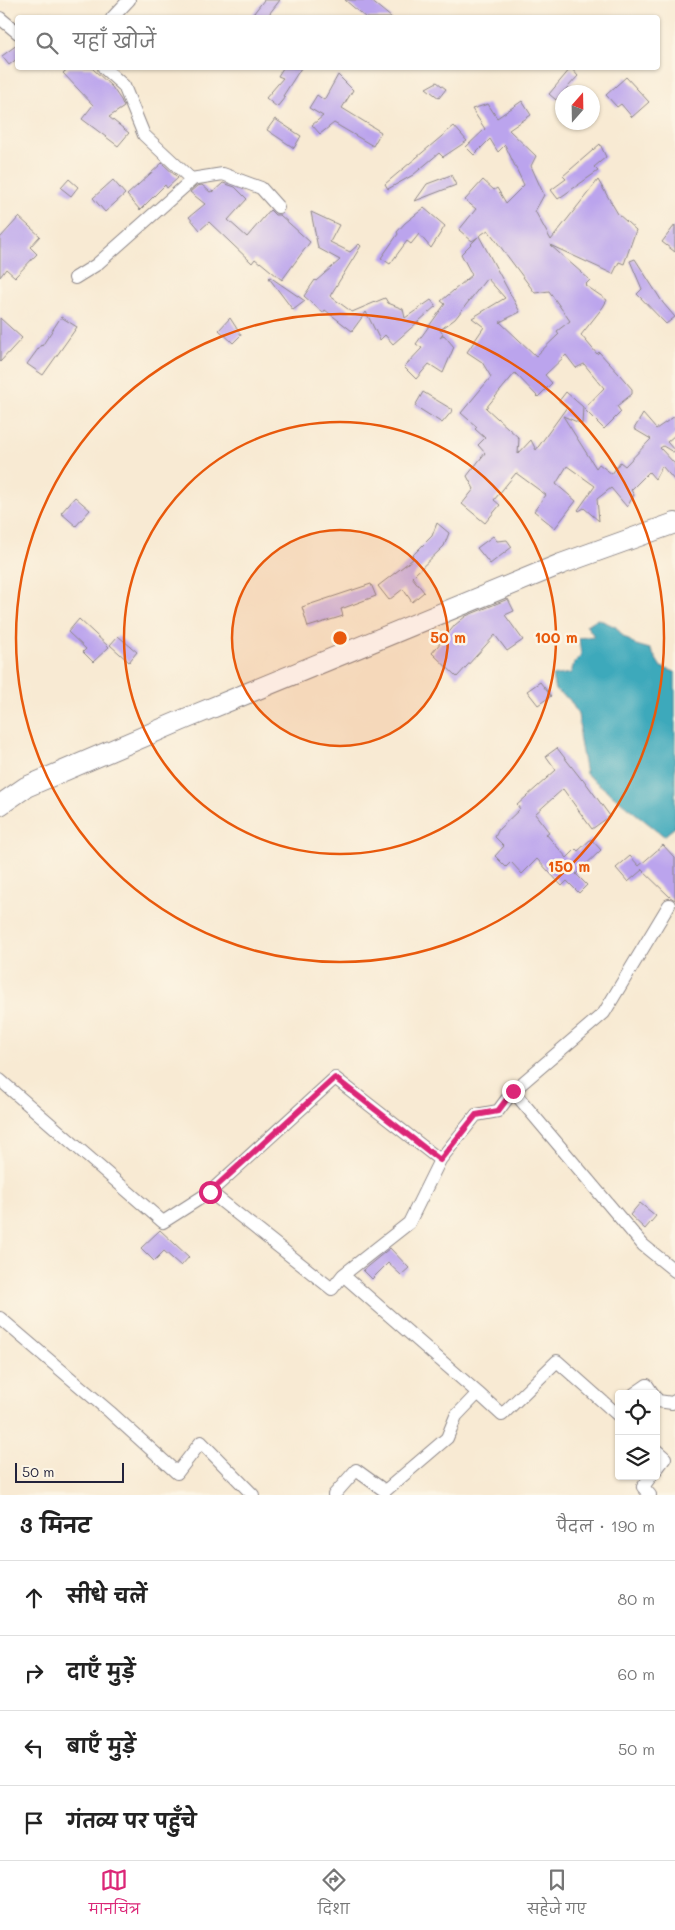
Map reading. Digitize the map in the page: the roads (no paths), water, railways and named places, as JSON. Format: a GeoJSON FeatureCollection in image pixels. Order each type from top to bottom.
{"type":"FeatureCollection","features":[{"type":"Feature","properties":{"kind":"main road"},"geometry":{"type":"LineString","coordinates":[[0,805],[26,787],[185,718],[561,564],[675,523]]}},
{"type":"Feature","properties":{"kind":"street"},"geometry":{"type":"LineString","coordinates":[[115,15],[129,0]]}},
{"type":"Feature","properties":{"kind":"street"},"geometry":{"type":"LineString","coordinates":[[0,18],[15,30]]}},
{"type":"Feature","properties":{"kind":"street"},"geometry":{"type":"LineString","coordinates":[[106,70],[124,86],[144,135],[191,179],[223,174],[261,188],[278,207]]}},
{"type":"Feature","properties":{"kind":"street"},"geometry":{"type":"LineString","coordinates":[[75,278],[96,265],[194,178]]}},
{"type":"Feature","properties":{"kind":"street"},"geometry":{"type":"LineString","coordinates":[[210,1192],[332,1289],[343,1274],[409,1223],[440,1160],[476,1115],[498,1111],[513,1091],[604,1012],[669,905]]}},
{"type":"Feature","properties":{"kind":"street"},"geometry":{"type":"LineString","coordinates":[[0,1080],[163,1222],[210,1192],[335,1078],[440,1160]]}},
{"type":"Feature","properties":{"kind":"street"},"geometry":{"type":"LineString","coordinates":[[513,1091],[643,1245],[675,1271]]}},
{"type":"Feature","properties":{"kind":"street"},"geometry":{"type":"LineString","coordinates":[[343,1274],[502,1415],[557,1361],[615,1408]]}},
{"type":"Feature","properties":{"kind":"street"},"geometry":{"type":"LineString","coordinates":[[0,1318],[110,1412],[176,1473],[201,1442],[253,1495]]}},
{"type":"Feature","properties":{"kind":"street"},"geometry":{"type":"LineString","coordinates":[[639,1390],[646,1385],[650,1390]]}},
{"type":"Feature","properties":{"kind":"street"},"geometry":{"type":"LineString","coordinates":[[334,1495],[356,1470],[385,1492],[446,1438],[456,1416],[478,1393]]}},
{"type":"Feature","properties":{"kind":"street"},"geometry":{"type":"LineString","coordinates":[[660,1401],[674,1404]]}},
{"type":"Feature","properties":{"kind":"street"},"geometry":{"type":"LineString","coordinates":[[660,1453],[666,1458],[660,1465]]}},
{"type":"Feature","properties":{"kind":"street"},"geometry":{"type":"LineString","coordinates":[[648,1480],[643,1487],[650,1495]]}},
{"type":"Feature","properties":{"kind":"water"},"geometry":{"type":"Polygon","coordinates":[[[598,619],[616,627],[623,636],[636,645],[650,649],[661,667],[675,672],[675,827],[664,836],[586,774],[579,736],[578,714],[569,699],[555,690],[552,676],[571,673],[574,663],[581,656],[579,638],[594,636],[586,625],[598,619]]]}}]}
